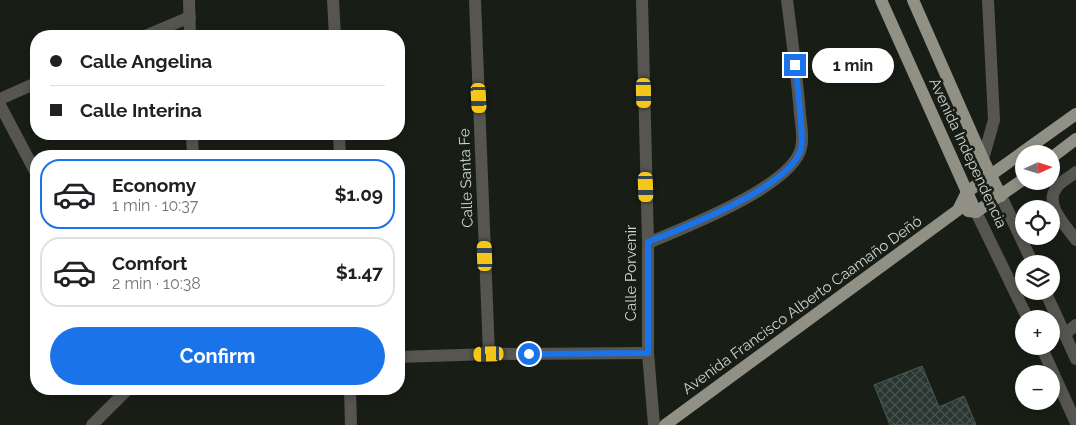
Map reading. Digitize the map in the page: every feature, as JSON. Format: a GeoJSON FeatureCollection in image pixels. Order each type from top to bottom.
{"type":"FeatureCollection","features":[{"type":"Feature","properties":{"kind":"main road","name":"Avenida Independencia"},"geometry":{"type":"LineString","coordinates":[[881,0],[976,212]]}},
{"type":"Feature","properties":{"kind":"main road","name":"Avenida Independencia"},"geometry":{"type":"LineString","coordinates":[[913,0],[1001,196]]}},
{"type":"Feature","properties":{"kind":"main road","name":"Avenida Francisco Alberto Caamaño Deñó"},"geometry":{"type":"LineString","coordinates":[[665,425],[958,210],[967,192],[1076,114]]}},
{"type":"Feature","properties":{"kind":"main road"},"geometry":{"type":"LineString","coordinates":[[1060,151],[1076,139]]}},
{"type":"Feature","properties":{"kind":"main road"},"geometry":{"type":"LineString","coordinates":[[958,210],[976,212],[1015,186]]}},
{"type":"Feature","properties":{"kind":"street"},"geometry":{"type":"LineString","coordinates":[[189,0],[190,30]]}},
{"type":"Feature","properties":{"kind":"street"},"geometry":{"type":"LineString","coordinates":[[333,0],[335,30]]}},
{"type":"Feature","properties":{"kind":"street","name":"Calle Santa Fe"},"geometry":{"type":"LineString","coordinates":[[475,0],[489,354]]}},
{"type":"Feature","properties":{"kind":"street","name":"Calle Porvenir"},"geometry":{"type":"LineString","coordinates":[[642,0],[648,242],[648,353],[654,425]]}},
{"type":"Feature","properties":{"kind":"street"},"geometry":{"type":"LineString","coordinates":[[648,242],[699,222],[772,183],[792,165],[801,149],[801,132],[798,81],[787,0]]}},
{"type":"Feature","properties":{"kind":"street"},"geometry":{"type":"LineString","coordinates":[[983,159],[994,120],[988,0]]}},
{"type":"Feature","properties":{"kind":"street"},"geometry":{"type":"LineString","coordinates":[[159,30],[190,17]]}},
{"type":"Feature","properties":{"kind":"street"},"geometry":{"type":"LineString","coordinates":[[0,99],[30,86]]}},
{"type":"Feature","properties":{"kind":"street"},"geometry":{"type":"LineString","coordinates":[[0,104],[30,162]]}},
{"type":"Feature","properties":{"kind":"street"},"geometry":{"type":"LineString","coordinates":[[1076,172],[1057,187],[1052,196],[1052,204],[1076,240]]}},
{"type":"Feature","properties":{"kind":"street","name":"Avenida Independencia"},"geometry":{"type":"LineString","coordinates":[[1001,196],[1029,255]]}},
{"type":"Feature","properties":{"kind":"street","name":"Avenida Independencia"},"geometry":{"type":"LineString","coordinates":[[976,212],[1024,310]]}},
{"type":"Feature","properties":{"kind":"street"},"geometry":{"type":"LineString","coordinates":[[1049,300],[1076,359]]}},
{"type":"Feature","properties":{"kind":"street"},"geometry":{"type":"LineString","coordinates":[[1065,334],[1076,325]]}},
{"type":"Feature","properties":{"kind":"street"},"geometry":{"type":"LineString","coordinates":[[405,357],[648,353]]}},
{"type":"Feature","properties":{"kind":"street"},"geometry":{"type":"LineString","coordinates":[[1045,355],[1076,423]]}},
{"type":"Feature","properties":{"kind":"street"},"geometry":{"type":"LineString","coordinates":[[92,425],[122,395]]}},
{"type":"Feature","properties":{"kind":"street"},"geometry":{"type":"LineString","coordinates":[[350,395],[351,425]]}},
{"type":"Feature","properties":{"kind":"building"},"geometry":{"type":"Polygon","coordinates":[[[922,366],[939,407],[964,396],[976,425],[890,425],[874,385],[922,366]]]}},
{"type":"Feature","properties":{"kind":"route"},"geometry":{"type":"LineString","coordinates":[[529,354],[648,353],[648,242],[699,222],[772,183],[792,165],[801,149],[798,81],[795,65]]}}]}
